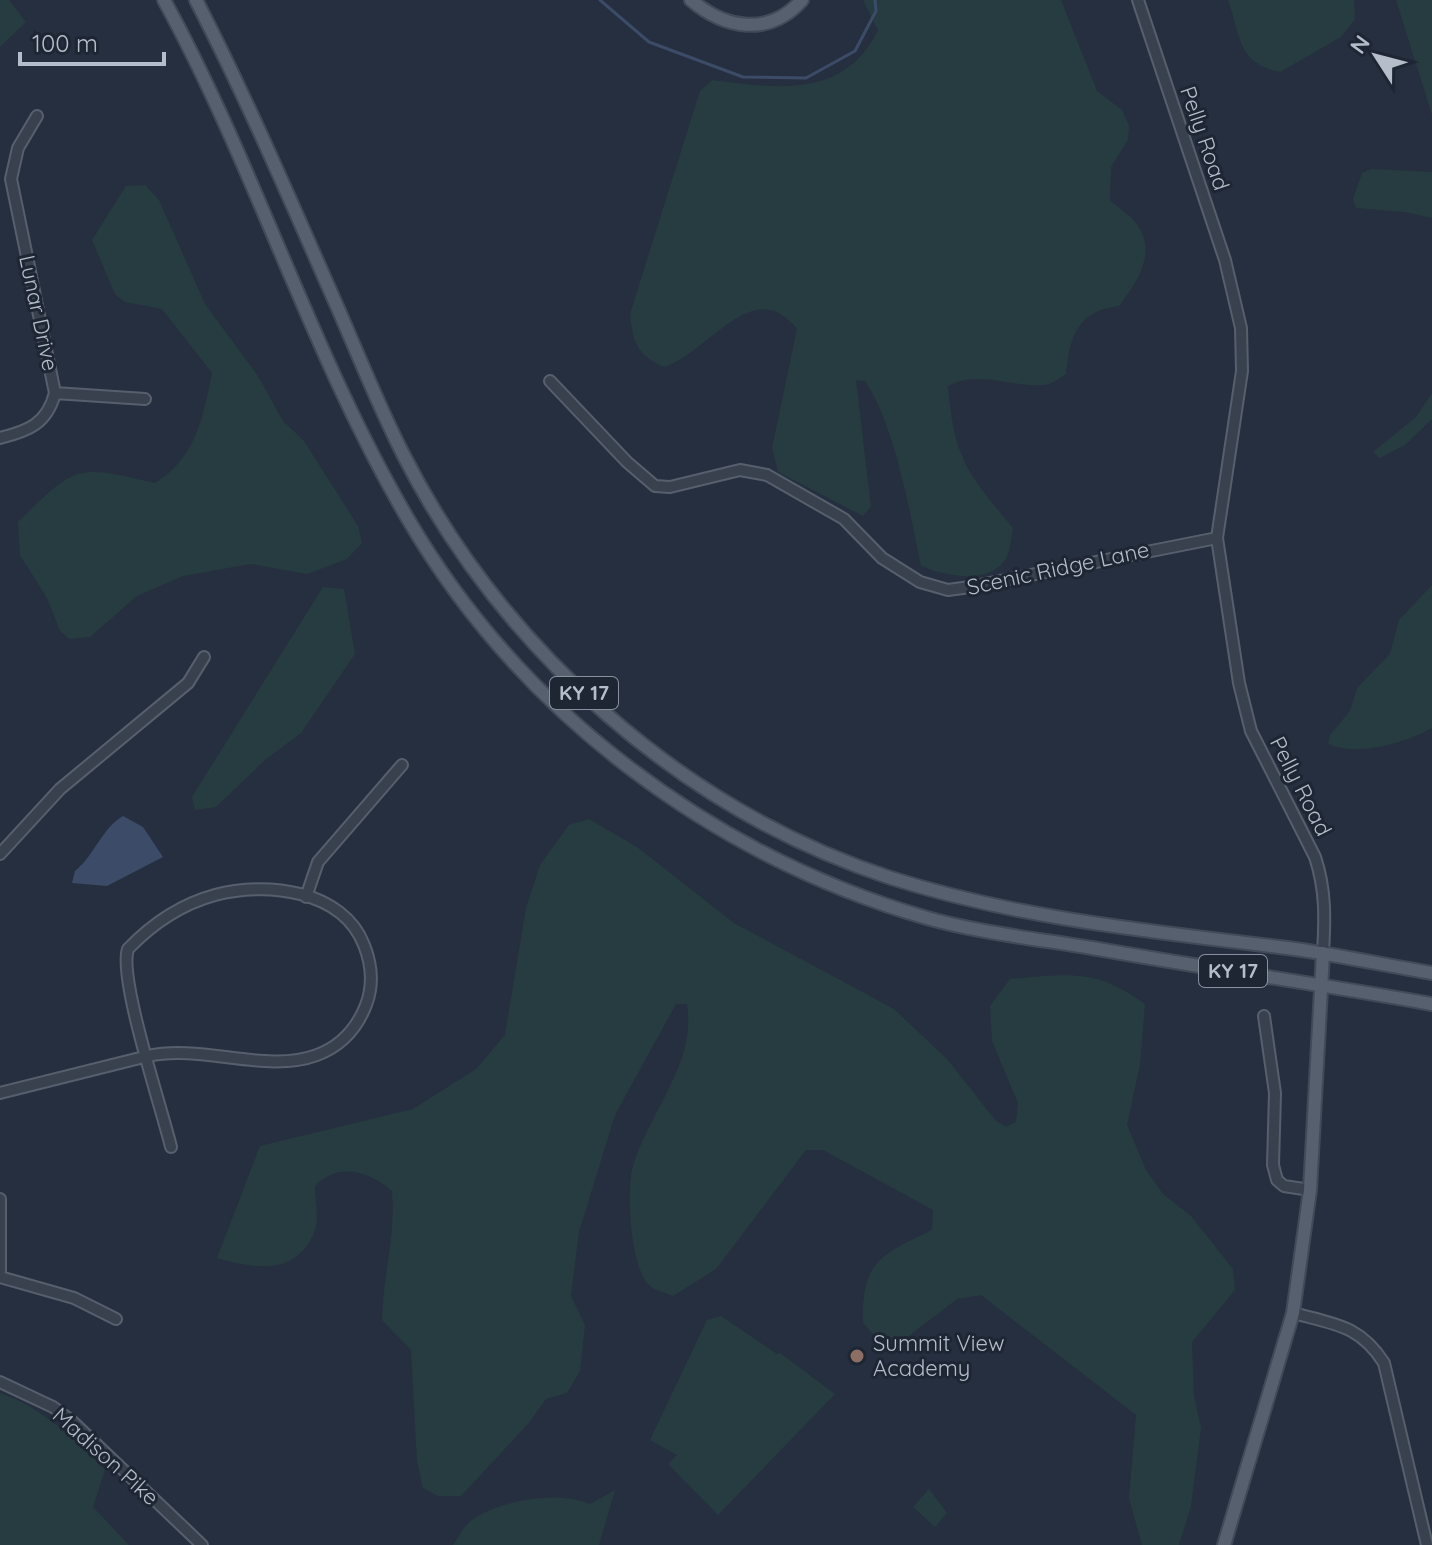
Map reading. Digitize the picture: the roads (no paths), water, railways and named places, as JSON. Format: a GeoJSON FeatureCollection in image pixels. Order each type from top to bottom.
{"type":"FeatureCollection","features":[{"type":"Feature","properties":{"kind":"main road","name":"KY 17"},"geometry":{"type":"LineString","coordinates":[[164,0],[219,108],[368,446],[408,519],[468,609],[528,677],[577,724],[648,782],[753,850],[796,871],[888,906],[969,927],[1432,1004]]}},
{"type":"Feature","properties":{"kind":"main road","name":"KY 17"},"geometry":{"type":"LineString","coordinates":[[196,0],[282,181],[403,455],[464,556],[490,592],[545,656],[617,723],[674,766],[747,813],[804,843],[890,878],[1031,913],[1323,953],[1432,973]]}},
{"type":"Feature","properties":{"kind":"main road"},"geometry":{"type":"LineString","coordinates":[[691,0],[718,19],[748,27],[780,18],[802,0]]}},
{"type":"Feature","properties":{"kind":"main road","name":"Pelly Road"},"geometry":{"type":"LineString","coordinates":[[1224,1545],[1293,1313],[1310,1190],[1323,953]]}},
{"type":"Feature","properties":{"kind":"street","name":"Pelly Road"},"geometry":{"type":"LineString","coordinates":[[1138,0],[1225,260],[1241,328],[1242,371],[1217,538],[1232,648],[1251,731],[1315,857],[1322,880],[1326,904],[1323,953]]}},
{"type":"Feature","properties":{"kind":"street","name":"Lunar Drive"},"geometry":{"type":"LineString","coordinates":[[0,438],[28,431],[38,424],[50,410],[55,393],[11,179],[18,148],[37,116]]}},
{"type":"Feature","properties":{"kind":"street","name":"Scenic Ridge Lane"},"geometry":{"type":"LineString","coordinates":[[550,381],[627,462],[655,486],[670,487],[740,470],[767,475],[844,519],[882,558],[936,588],[970,587],[1217,538]]}},
{"type":"Feature","properties":{"kind":"street"},"geometry":{"type":"LineString","coordinates":[[55,393],[145,399]]}},
{"type":"Feature","properties":{"kind":"street"},"geometry":{"type":"LineString","coordinates":[[0,854],[60,789],[188,683],[204,657]]}},
{"type":"Feature","properties":{"kind":"street"},"geometry":{"type":"LineString","coordinates":[[306,897],[318,862],[402,765]]}},
{"type":"Feature","properties":{"kind":"street"},"geometry":{"type":"LineString","coordinates":[[0,1093],[148,1056],[184,1052],[301,1060],[329,1051],[344,1039],[362,1015],[369,998],[371,970],[367,954],[361,938],[342,914],[306,897],[264,890],[217,894],[175,912],[128,949],[125,971],[148,1056],[171,1147]]}},
{"type":"Feature","properties":{"kind":"street"},"geometry":{"type":"LineString","coordinates":[[1264,1016],[1275,1093],[1273,1165],[1277,1180],[1284,1186],[1310,1190]]}},
{"type":"Feature","properties":{"kind":"street"},"geometry":{"type":"LineString","coordinates":[[0,1199],[0,1274],[74,1298],[116,1319]]}},
{"type":"Feature","properties":{"kind":"street"},"geometry":{"type":"LineString","coordinates":[[1293,1313],[1351,1330],[1370,1342],[1384,1363],[1428,1541]]}},
{"type":"Feature","properties":{"kind":"street","name":"Madison Pike"},"geometry":{"type":"LineString","coordinates":[[0,1382],[53,1407],[73,1422],[202,1545]]}},
{"type":"Feature","properties":{"kind":"water"},"geometry":{"type":"Polygon","coordinates":[[[123,816],[143,827],[163,857],[107,886],[72,883],[75,871],[109,828],[123,816]]]}},
{"type":"Feature","properties":{"kind":"waterway"},"geometry":{"type":"LineString","coordinates":[[600,0],[649,42],[743,77],[806,78],[855,51],[876,11],[875,0]]}},
{"type":"Feature","properties":{"kind":"place","name":"Summit View Academy"},"geometry":{"type":"Point","coordinates":[857,1356]}}]}
